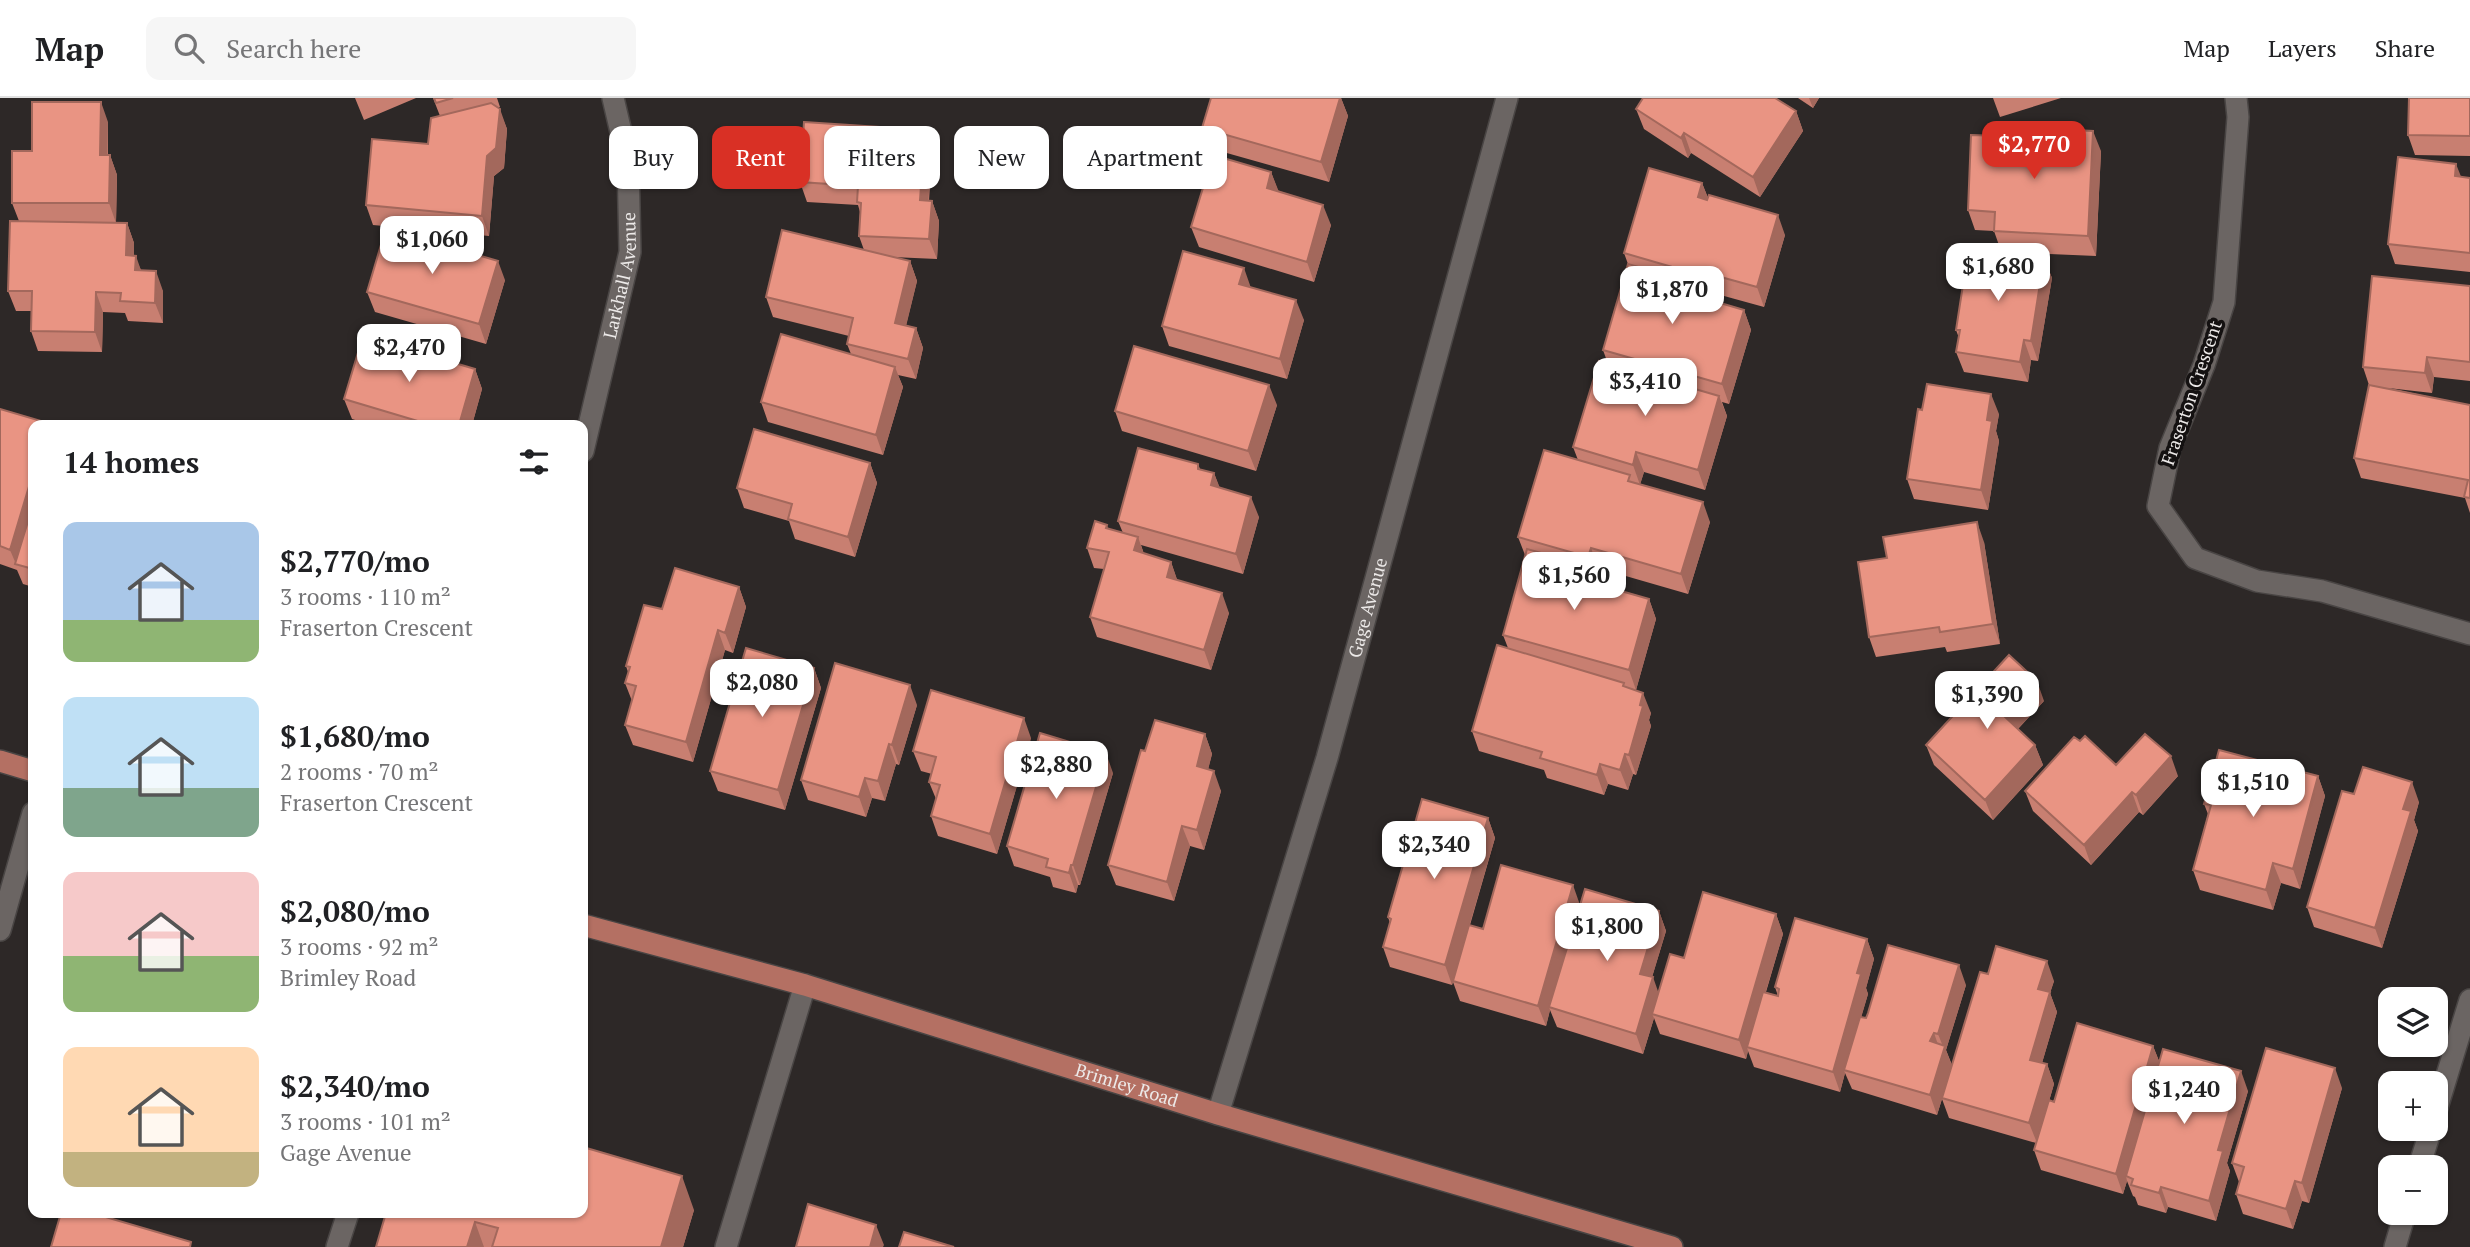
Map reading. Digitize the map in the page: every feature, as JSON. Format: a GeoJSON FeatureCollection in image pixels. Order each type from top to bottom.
{"type":"FeatureCollection","features":[{"type":"Feature","properties":{"kind":"main road"},"geometry":{"type":"LineString","coordinates":[[0,761],[28,769]]}},
{"type":"Feature","properties":{"kind":"main road","name":"Brimley Road"},"geometry":{"type":"LineString","coordinates":[[588,926],[806,985],[1218,1114],[1672,1247]]}},
{"type":"Feature","properties":{"kind":"street","name":"Larkhall Avenue"},"geometry":{"type":"LineString","coordinates":[[588,430],[630,252],[628,162],[613,98]]}},
{"type":"Feature","properties":{"kind":"street","name":"Gage Avenue"},"geometry":{"type":"LineString","coordinates":[[1218,1114],[1328,758],[1507,98]]}},
{"type":"Feature","properties":{"kind":"street","name":"Fraserton Crescent"},"geometry":{"type":"LineString","coordinates":[[2236,98],[2238,117],[2224,302],[2204,365],[2170,448],[2158,506],[2195,558],[2257,581],[2322,591],[2470,634]]}},
{"type":"Feature","properties":{"kind":"street"},"geometry":{"type":"LineString","coordinates":[[0,930],[28,831]]}},
{"type":"Feature","properties":{"kind":"street"},"geometry":{"type":"LineString","coordinates":[[726,1247],[806,985]]}},
{"type":"Feature","properties":{"kind":"street"},"geometry":{"type":"LineString","coordinates":[[2448,1072],[2470,1000]]}},
{"type":"Feature","properties":{"kind":"street"},"geometry":{"type":"LineString","coordinates":[[337,1247],[346,1218]]}},
{"type":"Feature","properties":{"kind":"street"},"geometry":{"type":"LineString","coordinates":[[2395,1247],[2401,1225]]}},
{"type":"Feature","properties":{"kind":"building"},"geometry":{"type":"Polygon","coordinates":[[[434,98],[453,98],[436,103],[434,98]]]}},
{"type":"Feature","properties":{"kind":"building"},"geometry":{"type":"Polygon","coordinates":[[[1211,98],[1340,98],[1321,162],[1227,135],[1227,126],[1203,126],[1211,98]]]}},
{"type":"Feature","properties":{"kind":"building"},"geometry":{"type":"Polygon","coordinates":[[[1643,98],[1775,98],[1796,111],[1753,177],[1684,133],[1681,138],[1636,109],[1643,98]]]}},
{"type":"Feature","properties":{"kind":"building"},"geometry":{"type":"Polygon","coordinates":[[[2409,98],[2470,98],[2470,136],[2408,135],[2409,98]]]}},
{"type":"Feature","properties":{"kind":"building"},"geometry":{"type":"Polygon","coordinates":[[[32,102],[101,102],[100,155],[110,155],[109,203],[12,203],[12,151],[32,151],[32,102]]]}},
{"type":"Feature","properties":{"kind":"building"},"geometry":{"type":"Polygon","coordinates":[[[491,103],[500,109],[496,148],[487,156],[482,216],[366,205],[372,139],[428,144],[431,118],[491,103]]]}},
{"type":"Feature","properties":{"kind":"building"},"geometry":{"type":"Polygon","coordinates":[[[804,122],[864,126],[824,126],[824,184],[810,183],[810,126],[804,126],[804,122]]]}},
{"type":"Feature","properties":{"kind":"building"},"geometry":{"type":"Polygon","coordinates":[[[2037,128],[2093,131],[2088,236],[1994,231],[1995,212],[1968,210],[1971,135],[2037,137],[2037,128]]]}},
{"type":"Feature","properties":{"kind":"building"},"geometry":{"type":"Polygon","coordinates":[[[2398,157],[2456,164],[2455,176],[2470,178],[2470,253],[2388,244],[2398,157]]]}},
{"type":"Feature","properties":{"kind":"building"},"geometry":{"type":"Polygon","coordinates":[[[1227,159],[1271,172],[1267,188],[1323,205],[1307,262],[1191,227],[1203,189],[1227,189],[1227,159]]]}},
{"type":"Feature","properties":{"kind":"building"},"geometry":{"type":"Polygon","coordinates":[[[1649,168],[1702,183],[1698,197],[1707,200],[1709,195],[1778,215],[1757,287],[1624,253],[1649,168]]]}},
{"type":"Feature","properties":{"kind":"building"},"geometry":{"type":"Polygon","coordinates":[[[858,189],[921,189],[920,200],[932,201],[929,239],[859,236],[861,203],[857,202],[858,189]]]}},
{"type":"Feature","properties":{"kind":"building"},"geometry":{"type":"Polygon","coordinates":[[[10,221],[127,223],[126,255],[136,256],[135,270],[156,271],[155,303],[120,301],[121,293],[96,292],[95,332],[31,331],[32,291],[8,291],[10,221]]]}},
{"type":"Feature","properties":{"kind":"building"},"geometry":{"type":"Polygon","coordinates":[[[386,228],[498,261],[479,324],[367,292],[386,228]]]}},
{"type":"Feature","properties":{"kind":"building"},"geometry":{"type":"Polygon","coordinates":[[[782,230],[910,261],[895,323],[916,328],[908,359],[847,344],[853,318],[766,297],[782,230]]]}},
{"type":"Feature","properties":{"kind":"building"},"geometry":{"type":"Polygon","coordinates":[[[1969,246],[2044,258],[2031,341],[2024,340],[2020,362],[1956,352],[1960,330],[1956,330],[1969,246]]]}},
{"type":"Feature","properties":{"kind":"building"},"geometry":{"type":"Polygon","coordinates":[[[1183,251],[1244,268],[1239,284],[1296,300],[1280,359],[1162,326],[1183,251]]]}},
{"type":"Feature","properties":{"kind":"building"},"geometry":{"type":"Polygon","coordinates":[[[1628,264],[1686,281],[1683,292],[1744,310],[1722,384],[1603,350],[1628,264]]]}},
{"type":"Feature","properties":{"kind":"building"},"geometry":{"type":"Polygon","coordinates":[[[2372,276],[2470,286],[2470,362],[2427,357],[2425,373],[2363,367],[2372,276]]]}},
{"type":"Feature","properties":{"kind":"building"},"geometry":{"type":"Polygon","coordinates":[[[781,334],[895,367],[876,435],[761,402],[781,334]]]}},
{"type":"Feature","properties":{"kind":"building"},"geometry":{"type":"Polygon","coordinates":[[[363,336],[475,369],[460,420],[414,420],[344,399],[363,336]]]}},
{"type":"Feature","properties":{"kind":"building"},"geometry":{"type":"Polygon","coordinates":[[[1134,346],[1269,385],[1248,451],[1115,411],[1134,346]]]}},
{"type":"Feature","properties":{"kind":"building"},"geometry":{"type":"Polygon","coordinates":[[[1599,361],[1719,396],[1698,470],[1636,452],[1633,465],[1573,447],[1599,361]]]}},
{"type":"Feature","properties":{"kind":"building"},"geometry":{"type":"Polygon","coordinates":[[[1927,384],[1991,394],[1987,420],[1992,421],[1981,490],[1907,479],[1918,409],[1922,410],[1927,384]]]}},
{"type":"Feature","properties":{"kind":"building"},"geometry":{"type":"Polygon","coordinates":[[[2369,385],[2470,405],[2470,498],[2464,497],[2468,480],[2354,458],[2369,385]]]}},
{"type":"Feature","properties":{"kind":"building"},"geometry":{"type":"Polygon","coordinates":[[[0,409],[38,420],[28,420],[28,490],[10,550],[0,546],[0,409]]]}},
{"type":"Feature","properties":{"kind":"building"},"geometry":{"type":"Polygon","coordinates":[[[754,429],[870,463],[848,537],[788,519],[792,504],[737,488],[754,429]]]}},
{"type":"Feature","properties":{"kind":"building"},"geometry":{"type":"Polygon","coordinates":[[[1138,448],[1198,464],[1198,469],[1214,473],[1211,485],[1251,497],[1236,554],[1118,521],[1138,448]]]}},
{"type":"Feature","properties":{"kind":"building"},"geometry":{"type":"Polygon","coordinates":[[[1544,450],[1630,475],[1628,481],[1703,502],[1681,574],[1591,548],[1588,557],[1518,537],[1544,450]]]}},
{"type":"Feature","properties":{"kind":"building"},"geometry":{"type":"Polygon","coordinates":[[[28,521],[28,568],[15,564],[28,521]]]}},
{"type":"Feature","properties":{"kind":"building"},"geometry":{"type":"Polygon","coordinates":[[[1095,521],[1107,525],[1106,528],[1138,537],[1134,550],[1171,562],[1167,577],[1222,593],[1204,650],[1090,617],[1109,552],[1087,548],[1095,521]]]}},
{"type":"Feature","properties":{"kind":"building"},"geometry":{"type":"Polygon","coordinates":[[[1977,522],[1993,624],[1940,632],[1939,627],[1869,637],[1858,562],[1887,558],[1883,537],[1977,522]]]}},
{"type":"Feature","properties":{"kind":"building"},"geometry":{"type":"Polygon","coordinates":[[[1527,549],[1597,569],[1593,583],[1649,599],[1629,670],[1503,635],[1527,549]]]}},
{"type":"Feature","properties":{"kind":"building"},"geometry":{"type":"Polygon","coordinates":[[[675,568],[739,587],[725,633],[718,630],[686,742],[625,725],[636,686],[625,683],[630,667],[626,666],[644,605],[662,609],[675,568]]]}},
{"type":"Feature","properties":{"kind":"building"},"geometry":{"type":"Polygon","coordinates":[[[1497,645],[1624,683],[1623,686],[1643,693],[1640,705],[1643,706],[1629,755],[1625,754],[1620,770],[1600,764],[1597,775],[1540,758],[1542,752],[1472,731],[1497,645]]]}},
{"type":"Feature","properties":{"kind":"building"},"geometry":{"type":"Polygon","coordinates":[[[746,648],[814,668],[778,790],[710,771],[746,648]]]}},
{"type":"Feature","properties":{"kind":"building"},"geometry":{"type":"Polygon","coordinates":[[[2009,655],[2037,681],[2004,716],[2035,745],[1985,800],[1926,745],[2009,655]]]}},
{"type":"Feature","properties":{"kind":"building"},"geometry":{"type":"Polygon","coordinates":[[[835,663],[910,685],[878,781],[865,778],[859,797],[801,780],[835,663]]]}},
{"type":"Feature","properties":{"kind":"building"},"geometry":{"type":"Polygon","coordinates":[[[931,690],[1024,718],[990,834],[931,816],[940,785],[929,782],[936,757],[913,751],[931,690]]]}},
{"type":"Feature","properties":{"kind":"building"},"geometry":{"type":"Polygon","coordinates":[[[1155,720],[1205,734],[1197,766],[1214,771],[1197,830],[1182,826],[1167,882],[1108,865],[1141,750],[1145,751],[1155,720]]]}},
{"type":"Feature","properties":{"kind":"building"},"geometry":{"type":"Polygon","coordinates":[[[1040,733],[1106,753],[1069,873],[1046,867],[1048,859],[1007,846],[1040,733]]]}},
{"type":"Feature","properties":{"kind":"building"},"geometry":{"type":"Polygon","coordinates":[[[2145,734],[2171,756],[2136,795],[2132,792],[2084,845],[2025,791],[2074,737],[2080,741],[2085,736],[2116,765],[2145,734]]]}},
{"type":"Feature","properties":{"kind":"building"},"geometry":{"type":"Polygon","coordinates":[[[2219,750],[2318,776],[2293,869],[2273,863],[2266,890],[2193,870],[2211,805],[2204,804],[2219,750]]]}},
{"type":"Feature","properties":{"kind":"building"},"geometry":{"type":"Polygon","coordinates":[[[2363,767],[2412,782],[2403,809],[2411,811],[2375,928],[2307,907],[2342,791],[2354,794],[2363,767]]]}},
{"type":"Feature","properties":{"kind":"building"},"geometry":{"type":"Polygon","coordinates":[[[1422,799],[1488,818],[1445,965],[1383,947],[1391,919],[1388,917],[1422,799]]]}},
{"type":"Feature","properties":{"kind":"building"},"geometry":{"type":"Polygon","coordinates":[[[1501,865],[1573,885],[1538,1006],[1453,981],[1469,925],[1483,929],[1501,865]]]}},
{"type":"Feature","properties":{"kind":"building"},"geometry":{"type":"Polygon","coordinates":[[[1585,889],[1659,911],[1640,974],[1653,977],[1636,1034],[1549,1007],[1585,889]]]}},
{"type":"Feature","properties":{"kind":"building"},"geometry":{"type":"Polygon","coordinates":[[[1703,892],[1776,914],[1739,1040],[1652,1014],[1670,954],[1684,958],[1703,892]]]}},
{"type":"Feature","properties":{"kind":"building"},"geometry":{"type":"Polygon","coordinates":[[[1795,918],[1867,939],[1857,973],[1861,974],[1833,1072],[1747,1047],[1763,992],[1778,996],[1779,989],[1775,987],[1795,918]]]}},
{"type":"Feature","properties":{"kind":"building"},"geometry":{"type":"Polygon","coordinates":[[[1888,945],[1959,965],[1938,1034],[1934,1033],[1930,1041],[1945,1046],[1930,1095],[1844,1070],[1860,1017],[1866,1018],[1868,1013],[1888,945]]]}},
{"type":"Feature","properties":{"kind":"building"},"geometry":{"type":"Polygon","coordinates":[[[1996,946],[2047,961],[2038,989],[2050,992],[2030,1060],[2047,1064],[2029,1123],[1942,1098],[1980,972],[1988,974],[1996,946]]]}},
{"type":"Feature","properties":{"kind":"building"},"geometry":{"type":"Polygon","coordinates":[[[2077,1023],[2153,1046],[2116,1174],[2034,1150],[2049,1100],[2054,1102],[2077,1023]]]}},
{"type":"Feature","properties":{"kind":"building"},"geometry":{"type":"Polygon","coordinates":[[[2266,1048],[2335,1068],[2302,1183],[2295,1181],[2286,1209],[2236,1194],[2244,1167],[2232,1163],[2266,1048]]]}},
{"type":"Feature","properties":{"kind":"building"},"geometry":{"type":"Polygon","coordinates":[[[2163,1049],[2241,1071],[2218,1150],[2223,1151],[2209,1201],[2161,1187],[2159,1193],[2131,1185],[2133,1179],[2126,1176],[2163,1049]]]}},
{"type":"Feature","properties":{"kind":"building"},"geometry":{"type":"Polygon","coordinates":[[[588,1148],[682,1176],[661,1247],[492,1247],[498,1228],[475,1222],[467,1247],[376,1247],[385,1218],[588,1218],[588,1148]]]}},
{"type":"Feature","properties":{"kind":"building"},"geometry":{"type":"Polygon","coordinates":[[[808,1204],[876,1225],[870,1247],[796,1247],[808,1204]]]}},
{"type":"Feature","properties":{"kind":"building"},"geometry":{"type":"Polygon","coordinates":[[[60,1218],[109,1218],[191,1242],[190,1247],[51,1247],[60,1218]]]}},
{"type":"Feature","properties":{"kind":"building"},"geometry":{"type":"Polygon","coordinates":[[[904,1232],[954,1247],[899,1247],[904,1232]]]}}]}
